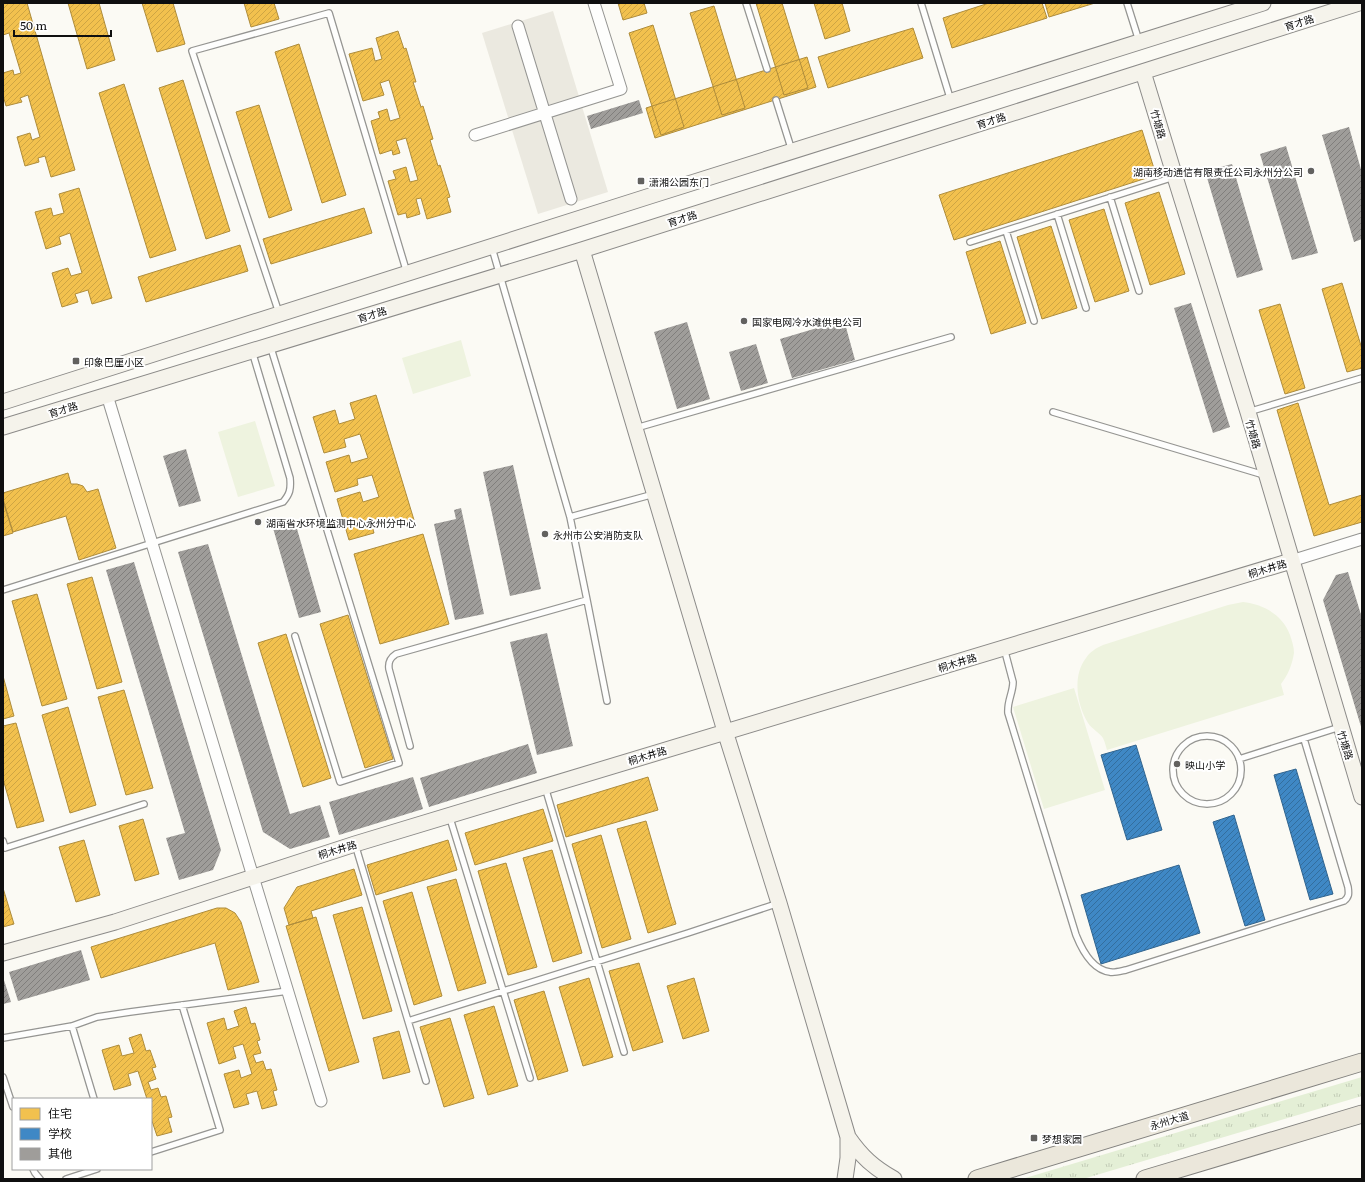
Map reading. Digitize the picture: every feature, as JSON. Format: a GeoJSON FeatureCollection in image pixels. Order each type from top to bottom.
{"type":"FeatureCollection","features":[{"type":"Feature","properties":{"kind":"main road","name":"永州大道"},"geometry":{"type":"LineString","coordinates":[[976,1179],[1362,1062]]}},
{"type":"Feature","properties":{"kind":"main road"},"geometry":{"type":"LineString","coordinates":[[1146,1179],[1362,1114]]}},
{"type":"Feature","properties":{"kind":"street"},"geometry":{"type":"LineString","coordinates":[[475,135],[621,89],[594,3]]}},
{"type":"Feature","properties":{"kind":"street"},"geometry":{"type":"LineString","coordinates":[[3,402],[491,246],[1263,3]]}},
{"type":"Feature","properties":{"kind":"street","name":"育才路"},"geometry":{"type":"LineString","coordinates":[[3,427],[582,250],[1359,3]]}},
{"type":"Feature","properties":{"kind":"street"},"geometry":{"type":"LineString","coordinates":[[518,26],[572,199]]}},
{"type":"Feature","properties":{"kind":"street","name":"竹塘路"},"geometry":{"type":"LineString","coordinates":[[1144,72],[1248,412],[1340,727],[1362,797]]}},
{"type":"Feature","properties":{"kind":"street"},"geometry":{"type":"LineString","coordinates":[[582,250],[848,1137],[848,1158],[845,1179]]}},
{"type":"Feature","properties":{"kind":"street"},"geometry":{"type":"LineString","coordinates":[[107,395],[321,1101]]}},
{"type":"Feature","properties":{"kind":"street"},"geometry":{"type":"LineString","coordinates":[[1291,560],[1362,539]]}},
{"type":"Feature","properties":{"kind":"street","name":"桐木井路"},"geometry":{"type":"LineString","coordinates":[[3,953],[115,922],[253,876],[449,815],[1291,560]]}},
{"type":"Feature","properties":{"kind":"street"},"geometry":{"type":"LineString","coordinates":[[848,1137],[861,1155],[876,1168],[894,1179]]}},
{"type":"Feature","properties":{"kind":"lane"},"geometry":{"type":"LineString","coordinates":[[746,3],[767,69]]}},
{"type":"Feature","properties":{"kind":"lane"},"geometry":{"type":"LineString","coordinates":[[921,3],[951,101]]}},
{"type":"Feature","properties":{"kind":"lane"},"geometry":{"type":"LineString","coordinates":[[1127,3],[1139,43]]}},
{"type":"Feature","properties":{"kind":"lane"},"geometry":{"type":"LineString","coordinates":[[279,314],[192,51],[330,13],[407,273]]}},
{"type":"Feature","properties":{"kind":"lane"},"geometry":{"type":"LineString","coordinates":[[776,100],[792,151]]}},
{"type":"Feature","properties":{"kind":"lane"},"geometry":{"type":"LineString","coordinates":[[970,242],[1175,177]]}},
{"type":"Feature","properties":{"kind":"lane"},"geometry":{"type":"LineString","coordinates":[[1110,197],[1139,291]]}},
{"type":"Feature","properties":{"kind":"lane"},"geometry":{"type":"LineString","coordinates":[[1057,214],[1086,308]]}},
{"type":"Feature","properties":{"kind":"lane"},"geometry":{"type":"LineString","coordinates":[[1006,231],[1034,321]]}},
{"type":"Feature","properties":{"kind":"lane"},"geometry":{"type":"LineString","coordinates":[[491,246],[570,517],[607,701]]}},
{"type":"Feature","properties":{"kind":"lane"},"geometry":{"type":"LineString","coordinates":[[636,428],[952,337]]}},
{"type":"Feature","properties":{"kind":"lane"},"geometry":{"type":"LineString","coordinates":[[270,345],[399,763],[340,782],[295,636]]}},
{"type":"Feature","properties":{"kind":"lane"},"geometry":{"type":"LineString","coordinates":[[3,590],[151,542],[283,502],[289,495],[291,488],[290,478],[252,351]]}},
{"type":"Feature","properties":{"kind":"lane"},"geometry":{"type":"LineString","coordinates":[[1248,412],[1362,378]]}},
{"type":"Feature","properties":{"kind":"lane"},"geometry":{"type":"LineString","coordinates":[[1053,412],[1266,476]]}},
{"type":"Feature","properties":{"kind":"lane"},"geometry":{"type":"LineString","coordinates":[[570,517],[655,494]]}},
{"type":"Feature","properties":{"kind":"lane"},"geometry":{"type":"LineString","coordinates":[[410,746],[388,669],[388,662],[391,657],[396,654],[587,600]]}},
{"type":"Feature","properties":{"kind":"lane"},"geometry":{"type":"LineString","coordinates":[[1004,648],[1013,682],[1013,688],[1007,706],[1008,713],[1076,935],[1082,949],[1089,959],[1098,968],[1110,972],[1126,970],[1344,901],[1348,898],[1348,887],[1304,739]]}},
{"type":"Feature","properties":{"kind":"lane"},"geometry":{"type":"LineString","coordinates":[[1239,759],[1340,727]]}},
{"type":"Feature","properties":{"kind":"lane"},"geometry":{"type":"LineString","coordinates":[[1208,736],[1219,738],[1229,744],[1239,759],[1241,775],[1238,785],[1232,794],[1223,801],[1212,804],[1201,804],[1182,794],[1176,784],[1173,774],[1174,762],[1178,752],[1186,743],[1196,738],[1208,736]]}},
{"type":"Feature","properties":{"kind":"lane"},"geometry":{"type":"LineString","coordinates":[[545,786],[624,1052]]}},
{"type":"Feature","properties":{"kind":"lane"},"geometry":{"type":"LineString","coordinates":[[3,841],[5,848],[144,804]]}},
{"type":"Feature","properties":{"kind":"lane"},"geometry":{"type":"LineString","coordinates":[[449,815],[530,1078]]}},
{"type":"Feature","properties":{"kind":"lane"},"geometry":{"type":"LineString","coordinates":[[355,844],[426,1081]]}},
{"type":"Feature","properties":{"kind":"lane"},"geometry":{"type":"LineString","coordinates":[[408,1021],[598,962],[779,903]]}},
{"type":"Feature","properties":{"kind":"lane"},"geometry":{"type":"LineString","coordinates":[[3,1038],[72,1026],[97,1017],[288,991]]}},
{"type":"Feature","properties":{"kind":"lane"},"geometry":{"type":"LineString","coordinates":[[152,1152],[220,1130],[182,1005]]}},
{"type":"Feature","properties":{"kind":"lane"},"geometry":{"type":"LineString","coordinates":[[72,1026],[94,1098]]}},
{"type":"Feature","properties":{"kind":"lane"},"geometry":{"type":"LineString","coordinates":[[3,1077],[12,1104]]}},
{"type":"Feature","properties":{"kind":"lane"},"geometry":{"type":"LineString","coordinates":[[34,1170],[40,1179]]}},
{"type":"Feature","properties":{"kind":"lane"},"geometry":{"type":"LineString","coordinates":[[66,1179],[94,1170]]}},
{"type":"Feature","properties":{"kind":"green space"},"geometry":{"type":"Polygon","coordinates":[[[461,340],[471,376],[413,394],[402,358],[461,340]]]}},
{"type":"Feature","properties":{"kind":"green space"},"geometry":{"type":"Polygon","coordinates":[[[255,421],[275,486],[238,497],[218,432],[255,421]]]}},
{"type":"Feature","properties":{"kind":"green space"},"geometry":{"type":"Polygon","coordinates":[[[1243,602],[1265,608],[1277,616],[1287,628],[1294,653],[1289,670],[1281,684],[1284,695],[1107,750],[1103,738],[1088,723],[1084,716],[1079,699],[1079,673],[1089,654],[1103,645],[1228,605],[1243,602]]]}},
{"type":"Feature","properties":{"kind":"green space"},"geometry":{"type":"Polygon","coordinates":[[[1074,688],[1105,790],[1044,809],[1013,707],[1074,688]]]}},
{"type":"Feature","properties":{"kind":"green space"},"geometry":{"type":"Polygon","coordinates":[[[1362,1077],[1362,1096],[1083,1179],[1022,1179],[1362,1077]]]}},
{"type":"Feature","properties":{"kind":"shaded area"},"geometry":{"type":"Polygon","coordinates":[[[553,11],[608,192],[538,214],[482,33],[553,11]]]}},
{"type":"Feature","properties":{"kind":"building: 住宅"},"geometry":{"type":"Polygon","coordinates":[[[3,3],[27,3],[75,170],[51,177],[45,156],[38,158],[39,162],[25,166],[17,137],[30,133],[32,140],[40,137],[28,95],[20,98],[22,102],[6,106],[3,95],[3,73],[13,70],[14,75],[21,73],[9,33],[3,35],[3,3]]]}},
{"type":"Feature","properties":{"kind":"building: 住宅"},"geometry":{"type":"Polygon","coordinates":[[[68,3],[99,3],[115,60],[87,69],[68,3]]]}},
{"type":"Feature","properties":{"kind":"building: 住宅"},"geometry":{"type":"Polygon","coordinates":[[[142,3],[173,3],[185,44],[157,52],[142,3]]]}},
{"type":"Feature","properties":{"kind":"building: 住宅"},"geometry":{"type":"Polygon","coordinates":[[[244,3],[274,3],[279,19],[251,27],[244,3]]]}},
{"type":"Feature","properties":{"kind":"building: 住宅"},"geometry":{"type":"Polygon","coordinates":[[[618,3],[644,3],[647,13],[623,20],[618,3]]]}},
{"type":"Feature","properties":{"kind":"building: 住宅"},"geometry":{"type":"Polygon","coordinates":[[[756,3],[782,3],[808,88],[784,95],[756,3]]]}},
{"type":"Feature","properties":{"kind":"building: 住宅"},"geometry":{"type":"Polygon","coordinates":[[[814,3],[842,3],[850,31],[825,39],[814,3]]]}},
{"type":"Feature","properties":{"kind":"building: 住宅"},"geometry":{"type":"Polygon","coordinates":[[[989,3],[1042,3],[1047,18],[952,48],[943,18],[989,3]]]}},
{"type":"Feature","properties":{"kind":"building: 住宅"},"geometry":{"type":"Polygon","coordinates":[[[1045,3],[1095,3],[1049,17],[1045,3]]]}},
{"type":"Feature","properties":{"kind":"building: 住宅"},"geometry":{"type":"Polygon","coordinates":[[[714,6],[745,108],[722,115],[690,13],[714,6]]]}},
{"type":"Feature","properties":{"kind":"building: 住宅"},"geometry":{"type":"Polygon","coordinates":[[[653,25],[684,127],[661,135],[629,33],[653,25]]]}},
{"type":"Feature","properties":{"kind":"building: 住宅"},"geometry":{"type":"Polygon","coordinates":[[[913,28],[923,58],[828,88],[818,57],[913,28]]]}},
{"type":"Feature","properties":{"kind":"building: 住宅"},"geometry":{"type":"Polygon","coordinates":[[[398,31],[404,49],[406,48],[416,82],[413,82],[421,107],[423,106],[433,139],[430,140],[450,197],[447,198],[451,212],[427,219],[421,198],[416,199],[420,214],[407,218],[406,213],[398,215],[388,181],[396,179],[393,171],[406,167],[410,182],[418,180],[406,138],[396,141],[400,153],[393,155],[392,150],[380,154],[371,121],[380,118],[378,112],[387,109],[390,121],[400,118],[389,80],[380,83],[384,95],[363,101],[349,54],[372,48],[375,61],[382,59],[376,38],[398,31]]]}},
{"type":"Feature","properties":{"kind":"building: 住宅"},"geometry":{"type":"Polygon","coordinates":[[[299,44],[346,195],[322,203],[275,52],[299,44]]]}},
{"type":"Feature","properties":{"kind":"building: 住宅"},"geometry":{"type":"Polygon","coordinates":[[[807,57],[816,87],[655,138],[646,108],[807,57]]]}},
{"type":"Feature","properties":{"kind":"building: 住宅"},"geometry":{"type":"Polygon","coordinates":[[[183,80],[230,231],[206,239],[159,88],[183,80]]]}},
{"type":"Feature","properties":{"kind":"building: 住宅"},"geometry":{"type":"Polygon","coordinates":[[[124,84],[176,250],[150,258],[99,93],[124,84]]]}},
{"type":"Feature","properties":{"kind":"building: 住宅"},"geometry":{"type":"Polygon","coordinates":[[[259,105],[292,210],[269,218],[236,112],[259,105]]]}},
{"type":"Feature","properties":{"kind":"building: 住宅"},"geometry":{"type":"Polygon","coordinates":[[[1142,130],[1156,175],[954,240],[939,195],[1142,130]]]}},
{"type":"Feature","properties":{"kind":"building: 住宅"},"geometry":{"type":"Polygon","coordinates":[[[79,188],[112,298],[92,304],[88,290],[75,294],[78,302],[62,307],[52,273],[68,268],[71,276],[82,273],[70,233],[59,237],[61,244],[46,249],[35,212],[51,208],[53,216],[64,213],[59,194],[79,188]]]}},
{"type":"Feature","properties":{"kind":"building: 住宅"},"geometry":{"type":"Polygon","coordinates":[[[1159,192],[1185,274],[1150,285],[1125,203],[1159,192]]]}},
{"type":"Feature","properties":{"kind":"building: 住宅"},"geometry":{"type":"Polygon","coordinates":[[[364,208],[372,233],[271,264],[263,239],[364,208]]]}},
{"type":"Feature","properties":{"kind":"building: 住宅"},"geometry":{"type":"Polygon","coordinates":[[[1104,209],[1129,291],[1095,302],[1069,220],[1104,209]]]}},
{"type":"Feature","properties":{"kind":"building: 住宅"},"geometry":{"type":"Polygon","coordinates":[[[1051,226],[1077,308],[1042,319],[1017,237],[1051,226]]]}},
{"type":"Feature","properties":{"kind":"building: 住宅"},"geometry":{"type":"Polygon","coordinates":[[[1000,241],[1026,323],[991,334],[966,252],[1000,241]]]}},
{"type":"Feature","properties":{"kind":"building: 住宅"},"geometry":{"type":"Polygon","coordinates":[[[240,245],[248,271],[146,302],[138,277],[240,245]]]}},
{"type":"Feature","properties":{"kind":"building: 住宅"},"geometry":{"type":"Polygon","coordinates":[[[1342,283],[1362,349],[1362,368],[1347,372],[1322,289],[1342,283]]]}},
{"type":"Feature","properties":{"kind":"building: 住宅"},"geometry":{"type":"Polygon","coordinates":[[[1280,304],[1305,388],[1285,394],[1259,310],[1280,304]]]}},
{"type":"Feature","properties":{"kind":"building: 住宅"},"geometry":{"type":"Polygon","coordinates":[[[376,395],[414,520],[388,529],[384,518],[371,522],[374,533],[349,540],[337,499],[360,492],[363,502],[379,497],[372,475],[357,479],[358,485],[335,492],[326,462],[349,455],[351,463],[368,458],[360,434],[344,439],[346,447],[324,453],[313,417],[335,410],[339,424],[355,419],[350,403],[376,395]]]}},
{"type":"Feature","properties":{"kind":"building: 住宅"},"geometry":{"type":"Polygon","coordinates":[[[1298,403],[1329,505],[1362,495],[1362,522],[1314,536],[1277,410],[1298,403]]]}},
{"type":"Feature","properties":{"kind":"building: 住宅"},"geometry":{"type":"Polygon","coordinates":[[[68,473],[71,484],[83,486],[87,492],[98,489],[116,548],[79,560],[66,516],[13,532],[3,499],[3,493],[68,473]]]}},
{"type":"Feature","properties":{"kind":"building: 住宅"},"geometry":{"type":"Polygon","coordinates":[[[3,501],[13,533],[3,536],[3,501]]]}},
{"type":"Feature","properties":{"kind":"building: 住宅"},"geometry":{"type":"Polygon","coordinates":[[[423,534],[449,624],[380,644],[354,554],[423,534]]]}},
{"type":"Feature","properties":{"kind":"building: 住宅"},"geometry":{"type":"Polygon","coordinates":[[[92,577],[122,682],[97,689],[67,584],[92,577]]]}},
{"type":"Feature","properties":{"kind":"building: 住宅"},"geometry":{"type":"Polygon","coordinates":[[[37,594],[67,699],[42,706],[12,601],[37,594]]]}},
{"type":"Feature","properties":{"kind":"building: 住宅"},"geometry":{"type":"Polygon","coordinates":[[[348,615],[393,759],[365,768],[320,624],[348,615]]]}},
{"type":"Feature","properties":{"kind":"building: 住宅"},"geometry":{"type":"Polygon","coordinates":[[[286,634],[331,778],[303,787],[258,643],[286,634]]]}},
{"type":"Feature","properties":{"kind":"building: 住宅"},"geometry":{"type":"Polygon","coordinates":[[[3,676],[14,716],[3,719],[3,676]]]}},
{"type":"Feature","properties":{"kind":"building: 住宅"},"geometry":{"type":"Polygon","coordinates":[[[124,690],[153,788],[126,795],[98,697],[124,690]]]}},
{"type":"Feature","properties":{"kind":"building: 住宅"},"geometry":{"type":"Polygon","coordinates":[[[68,707],[96,805],[70,813],[42,715],[68,707]]]}},
{"type":"Feature","properties":{"kind":"building: 住宅"},"geometry":{"type":"Polygon","coordinates":[[[16,723],[44,821],[17,828],[3,779],[3,726],[16,723]]]}},
{"type":"Feature","properties":{"kind":"building: 住宅"},"geometry":{"type":"Polygon","coordinates":[[[648,777],[658,810],[566,837],[557,805],[648,777]]]}},
{"type":"Feature","properties":{"kind":"building: 住宅"},"geometry":{"type":"Polygon","coordinates":[[[543,809],[553,841],[475,865],[465,833],[543,809]]]}},
{"type":"Feature","properties":{"kind":"building: 住宅"},"geometry":{"type":"Polygon","coordinates":[[[143,819],[159,874],[135,881],[119,826],[143,819]]]}},
{"type":"Feature","properties":{"kind":"building: 住宅"},"geometry":{"type":"Polygon","coordinates":[[[646,821],[676,924],[648,933],[617,829],[646,821]]]}},
{"type":"Feature","properties":{"kind":"building: 住宅"},"geometry":{"type":"Polygon","coordinates":[[[601,835],[631,939],[602,948],[572,844],[601,835]]]}},
{"type":"Feature","properties":{"kind":"building: 住宅"},"geometry":{"type":"Polygon","coordinates":[[[84,840],[100,895],[76,902],[59,847],[84,840]]]}},
{"type":"Feature","properties":{"kind":"building: 住宅"},"geometry":{"type":"Polygon","coordinates":[[[448,840],[457,870],[376,895],[367,865],[448,840]]]}},
{"type":"Feature","properties":{"kind":"building: 住宅"},"geometry":{"type":"Polygon","coordinates":[[[552,850],[582,953],[553,962],[523,858],[552,850]]]}},
{"type":"Feature","properties":{"kind":"building: 住宅"},"geometry":{"type":"Polygon","coordinates":[[[506,863],[537,967],[508,975],[478,871],[506,863]]]}},
{"type":"Feature","properties":{"kind":"building: 住宅"},"geometry":{"type":"Polygon","coordinates":[[[354,869],[362,895],[311,911],[313,918],[289,925],[284,908],[297,887],[354,869]]]}},
{"type":"Feature","properties":{"kind":"building: 住宅"},"geometry":{"type":"Polygon","coordinates":[[[456,879],[486,983],[458,991],[427,887],[456,879]]]}},
{"type":"Feature","properties":{"kind":"building: 住宅"},"geometry":{"type":"Polygon","coordinates":[[[3,888],[14,924],[3,927],[3,888]]]}},
{"type":"Feature","properties":{"kind":"building: 住宅"},"geometry":{"type":"Polygon","coordinates":[[[412,892],[442,996],[414,1005],[383,901],[412,892]]]}},
{"type":"Feature","properties":{"kind":"building: 住宅"},"geometry":{"type":"Polygon","coordinates":[[[362,907],[392,1011],[363,1019],[333,915],[362,907]]]}},
{"type":"Feature","properties":{"kind":"building: 住宅"},"geometry":{"type":"Polygon","coordinates":[[[217,908],[226,908],[235,913],[241,922],[259,982],[228,990],[215,943],[101,978],[91,947],[217,908]]]}},
{"type":"Feature","properties":{"kind":"building: 住宅"},"geometry":{"type":"Polygon","coordinates":[[[316,917],[359,1062],[329,1071],[286,926],[316,917]]]}},
{"type":"Feature","properties":{"kind":"building: 住宅"},"geometry":{"type":"Polygon","coordinates":[[[639,963],[663,1042],[633,1051],[609,971],[639,963]]]}},
{"type":"Feature","properties":{"kind":"building: 住宅"},"geometry":{"type":"Polygon","coordinates":[[[589,978],[613,1057],[583,1066],[559,987],[589,978]]]}},
{"type":"Feature","properties":{"kind":"building: 住宅"},"geometry":{"type":"Polygon","coordinates":[[[694,978],[709,1031],[683,1039],[667,986],[694,978]]]}},
{"type":"Feature","properties":{"kind":"building: 住宅"},"geometry":{"type":"Polygon","coordinates":[[[544,991],[568,1071],[538,1080],[514,1000],[544,991]]]}},
{"type":"Feature","properties":{"kind":"building: 住宅"},"geometry":{"type":"Polygon","coordinates":[[[494,1006],[518,1086],[488,1095],[464,1015],[494,1006]]]}},
{"type":"Feature","properties":{"kind":"building: 住宅"},"geometry":{"type":"Polygon","coordinates":[[[246,1007],[251,1024],[255,1023],[260,1040],[257,1041],[261,1053],[253,1055],[256,1063],[263,1061],[266,1070],[271,1069],[277,1090],[273,1091],[277,1105],[262,1109],[257,1091],[246,1094],[249,1104],[234,1108],[224,1074],[239,1070],[241,1078],[252,1074],[243,1044],[233,1047],[236,1058],[219,1064],[207,1023],[224,1018],[227,1030],[239,1026],[234,1011],[246,1007]]]}},
{"type":"Feature","properties":{"kind":"building: 住宅"},"geometry":{"type":"Polygon","coordinates":[[[450,1018],[474,1098],[444,1107],[420,1027],[450,1018]]]}},
{"type":"Feature","properties":{"kind":"building: 住宅"},"geometry":{"type":"Polygon","coordinates":[[[399,1031],[410,1072],[383,1079],[373,1038],[399,1031]]]}},
{"type":"Feature","properties":{"kind":"building: 住宅"},"geometry":{"type":"Polygon","coordinates":[[[141,1034],[146,1051],[150,1050],[156,1067],[152,1068],[156,1079],[148,1082],[151,1090],[158,1088],[161,1097],[166,1096],[172,1117],[168,1118],[172,1132],[157,1136],[152,1121],[152,1098],[147,1098],[138,1071],[128,1074],[131,1085],[114,1090],[102,1050],[119,1045],[122,1056],[134,1053],[129,1038],[141,1034]]]}},
{"type":"Feature","properties":{"kind":"building: 学校"},"geometry":{"type":"Polygon","coordinates":[[[1136,745],[1162,830],[1127,840],[1101,755],[1136,745]]]}},
{"type":"Feature","properties":{"kind":"building: 学校"},"geometry":{"type":"Polygon","coordinates":[[[1296,769],[1333,894],[1310,900],[1274,775],[1296,769]]]}},
{"type":"Feature","properties":{"kind":"building: 学校"},"geometry":{"type":"Polygon","coordinates":[[[1234,815],[1265,920],[1245,926],[1213,822],[1234,815]]]}},
{"type":"Feature","properties":{"kind":"building: 学校"},"geometry":{"type":"Polygon","coordinates":[[[1179,865],[1200,933],[1101,964],[1081,895],[1179,865]]]}},
{"type":"Feature","properties":{"kind":"building: 其他"},"geometry":{"type":"Polygon","coordinates":[[[639,100],[643,113],[591,129],[587,116],[639,100]]]}},
{"type":"Feature","properties":{"kind":"building: 其他"},"geometry":{"type":"Polygon","coordinates":[[[1349,127],[1362,173],[1362,239],[1354,242],[1322,135],[1349,127]]]}},
{"type":"Feature","properties":{"kind":"building: 其他"},"geometry":{"type":"Polygon","coordinates":[[[1286,146],[1318,253],[1292,260],[1260,154],[1286,146]]]}},
{"type":"Feature","properties":{"kind":"building: 其他"},"geometry":{"type":"Polygon","coordinates":[[[1232,164],[1263,270],[1237,278],[1205,171],[1232,164]]]}},
{"type":"Feature","properties":{"kind":"building: 其他"},"geometry":{"type":"Polygon","coordinates":[[[1191,303],[1230,427],[1213,433],[1174,308],[1191,303]]]}},
{"type":"Feature","properties":{"kind":"building: 其他"},"geometry":{"type":"Polygon","coordinates":[[[844,320],[855,360],[792,378],[780,339],[844,320]]]}},
{"type":"Feature","properties":{"kind":"building: 其他"},"geometry":{"type":"Polygon","coordinates":[[[687,322],[710,399],[677,409],[654,332],[687,322]]]}},
{"type":"Feature","properties":{"kind":"building: 其他"},"geometry":{"type":"Polygon","coordinates":[[[756,344],[768,383],[741,391],[729,352],[756,344]]]}},
{"type":"Feature","properties":{"kind":"building: 其他"},"geometry":{"type":"Polygon","coordinates":[[[186,449],[201,501],[179,507],[163,456],[186,449]]]}},
{"type":"Feature","properties":{"kind":"building: 其他"},"geometry":{"type":"Polygon","coordinates":[[[513,465],[541,589],[510,596],[483,472],[513,465]]]}},
{"type":"Feature","properties":{"kind":"building: 其他"},"geometry":{"type":"Polygon","coordinates":[[[461,508],[484,614],[455,620],[434,524],[456,519],[454,510],[461,508]]]}},
{"type":"Feature","properties":{"kind":"building: 其他"},"geometry":{"type":"Polygon","coordinates":[[[295,522],[321,612],[299,618],[273,528],[295,522]]]}},
{"type":"Feature","properties":{"kind":"building: 其他"},"geometry":{"type":"Polygon","coordinates":[[[208,544],[290,814],[320,805],[330,837],[290,849],[263,832],[178,552],[208,544]]]}},
{"type":"Feature","properties":{"kind":"building: 其他"},"geometry":{"type":"Polygon","coordinates":[[[134,562],[221,850],[213,870],[179,880],[166,838],[185,833],[106,570],[134,562]]]}},
{"type":"Feature","properties":{"kind":"building: 其他"},"geometry":{"type":"Polygon","coordinates":[[[1348,572],[1362,618],[1362,730],[1323,600],[1336,575],[1348,572]]]}},
{"type":"Feature","properties":{"kind":"building: 其他"},"geometry":{"type":"Polygon","coordinates":[[[547,633],[573,746],[537,755],[510,642],[547,633]]]}},
{"type":"Feature","properties":{"kind":"building: 其他"},"geometry":{"type":"Polygon","coordinates":[[[528,744],[537,773],[429,807],[420,778],[528,744]]]}},
{"type":"Feature","properties":{"kind":"building: 其他"},"geometry":{"type":"Polygon","coordinates":[[[413,777],[423,809],[339,835],[329,802],[413,777]]]}},
{"type":"Feature","properties":{"kind":"building: 其他"},"geometry":{"type":"Polygon","coordinates":[[[81,950],[90,980],[18,1001],[9,972],[81,950]]]}},
{"type":"Feature","properties":{"kind":"building: 其他"},"geometry":{"type":"Polygon","coordinates":[[[3,977],[11,1002],[3,1004],[3,977]]]}},
{"type":"Feature","properties":{"kind":"place","name":"湖南移动通信有限责任公司永州分公司"},"geometry":{"type":"Point","coordinates":[1311,171]}},
{"type":"Feature","properties":{"kind":"place","name":"潇湘公园东门"},"geometry":{"type":"Point","coordinates":[641,181]}},
{"type":"Feature","properties":{"kind":"place","name":"国家电网冷水滩供电公司"},"geometry":{"type":"Point","coordinates":[744,321]}},
{"type":"Feature","properties":{"kind":"place","name":"印象巴厘小区"},"geometry":{"type":"Point","coordinates":[76,361]}},
{"type":"Feature","properties":{"kind":"place","name":"湖南省水环境监测中心永州分中心"},"geometry":{"type":"Point","coordinates":[258,522]}},
{"type":"Feature","properties":{"kind":"place","name":"永州市公安消防支队"},"geometry":{"type":"Point","coordinates":[545,534]}},
{"type":"Feature","properties":{"kind":"place","name":"映山小学"},"geometry":{"type":"Point","coordinates":[1177,764]}},
{"type":"Feature","properties":{"kind":"place","name":"梦想家园"},"geometry":{"type":"Point","coordinates":[1034,1138]}}]}
